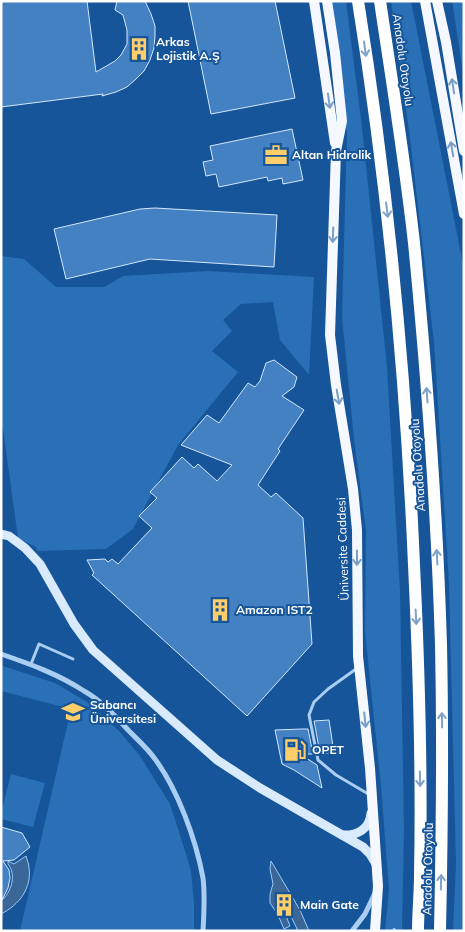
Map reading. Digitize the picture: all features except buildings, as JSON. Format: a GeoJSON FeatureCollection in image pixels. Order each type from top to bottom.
{"type":"FeatureCollection","features":[{"type":"Feature","properties":{"kind":"highway","name":"Anadolu Otoyolu"},"geometry":{"type":"LineString","coordinates":[[358,1],[379,146],[392,257],[411,494],[420,726],[418,931]]}},
{"type":"Feature","properties":{"kind":"highway","name":"Anadolu Otoyolu"},"geometry":{"type":"LineString","coordinates":[[380,1],[413,240],[433,475],[442,722],[440,931]]}},
{"type":"Feature","properties":{"kind":"main road"},"geometry":{"type":"LineString","coordinates":[[314,1],[336,151]]}},
{"type":"Feature","properties":{"kind":"main road"},"geometry":{"type":"LineString","coordinates":[[327,1],[342,121],[336,151]]}},
{"type":"Feature","properties":{"kind":"main road"},"geometry":{"type":"LineString","coordinates":[[425,1],[464,214]]}},
{"type":"Feature","properties":{"kind":"main road"},"geometry":{"type":"LineString","coordinates":[[437,1],[446,42],[464,151]]}},
{"type":"Feature","properties":{"kind":"main road","name":"Üniversite Caddesi"},"geometry":{"type":"LineString","coordinates":[[336,151],[330,335],[353,489],[356,522],[359,668],[370,768],[378,886],[375,931]]}},
{"type":"Feature","properties":{"kind":"street"},"geometry":{"type":"LineString","coordinates":[[1,534],[9,536],[25,548],[40,564],[74,624],[92,650],[152,703],[217,760],[260,788],[363,847],[376,864]]}},
{"type":"Feature","properties":{"kind":"street"},"geometry":{"type":"LineString","coordinates":[[1,654],[31,664],[60,677],[86,692],[112,712],[155,759],[177,795],[197,849],[203,880],[203,931]]}},
{"type":"Feature","properties":{"kind":"street"},"geometry":{"type":"LineString","coordinates":[[339,834],[349,836],[359,833],[367,826],[371,818],[372,800]]}},
{"type":"Feature","properties":{"kind":"street"},"geometry":{"type":"LineString","coordinates":[[352,931],[365,914],[378,886]]}},
{"type":"Feature","properties":{"kind":"lane"},"geometry":{"type":"LineString","coordinates":[[31,664],[39,644],[73,659]]}},
{"type":"Feature","properties":{"kind":"lane"},"geometry":{"type":"LineString","coordinates":[[359,668],[328,689],[314,702],[309,715],[318,760],[372,800]]}},
{"type":"Feature","properties":{"kind":"shaded area"},"geometry":{"type":"Polygon","coordinates":[[[330,1],[346,1],[362,127],[387,367],[400,591],[404,829],[402,931],[385,931],[389,890],[381,786],[365,631],[366,531],[354,439],[342,317],[347,134],[330,1]]]}},
{"type":"Feature","properties":{"kind":"shaded area"},"geometry":{"type":"Polygon","coordinates":[[[391,1],[411,1],[464,273],[464,931],[453,931],[456,864],[449,584],[434,342],[410,138],[391,1]]]}},
{"type":"Feature","properties":{"kind":"shaded area"},"geometry":{"type":"Polygon","coordinates":[[[452,1],[464,1],[464,79],[452,1]]]}},
{"type":"Feature","properties":{"kind":"shaded area"},"geometry":{"type":"Polygon","coordinates":[[[1,256],[24,259],[56,287],[104,287],[123,276],[208,271],[314,277],[309,375],[280,340],[273,302],[241,304],[223,320],[232,331],[212,351],[238,372],[178,445],[133,529],[106,549],[37,551],[36,547],[18,538],[3,429],[1,428],[1,256]]]}},
{"type":"Feature","properties":{"kind":"shaded area"},"geometry":{"type":"Polygon","coordinates":[[[3,666],[55,683],[87,702],[119,731],[140,756],[170,804],[186,854],[191,871],[194,931],[20,931],[71,709],[1,691],[3,666]]]}},
{"type":"Feature","properties":{"kind":"shaded area"},"geometry":{"type":"Polygon","coordinates":[[[11,774],[45,783],[33,827],[1,819],[11,774]]]}},
{"type":"Feature","properties":{"kind":"shaded area"},"geometry":{"type":"Polygon","coordinates":[[[26,856],[29,865],[29,875],[26,889],[19,901],[1,914],[1,901],[5,898],[12,884],[12,873],[8,861],[14,864],[26,856]]]}},
{"type":"Feature","properties":{"kind":"shaded area"},"geometry":{"type":"Polygon","coordinates":[[[271,861],[300,910],[309,931],[298,931],[281,895],[278,896],[290,926],[284,929],[270,903],[273,884],[270,869],[271,861]]]}},
{"type":"Feature","properties":{"kind":"place","name":"Arkas Lojistik A.Ş"},"geometry":{"type":"Point","coordinates":[139,49]}},
{"type":"Feature","properties":{"kind":"place","name":"Altan Hidrolik"},"geometry":{"type":"Point","coordinates":[276,155]}},
{"type":"Feature","properties":{"kind":"place","name":"Amazon IST2"},"geometry":{"type":"Point","coordinates":[220,610]}},
{"type":"Feature","properties":{"kind":"place","name":"Sabancı Üniversitesi"},"geometry":{"type":"Point","coordinates":[73,712]}},
{"type":"Feature","properties":{"kind":"place","name":"OPET"},"geometry":{"type":"Point","coordinates":[295,750]}},
{"type":"Feature","properties":{"kind":"place","name":"Main Gate"},"geometry":{"type":"Point","coordinates":[284,905]}}]}
